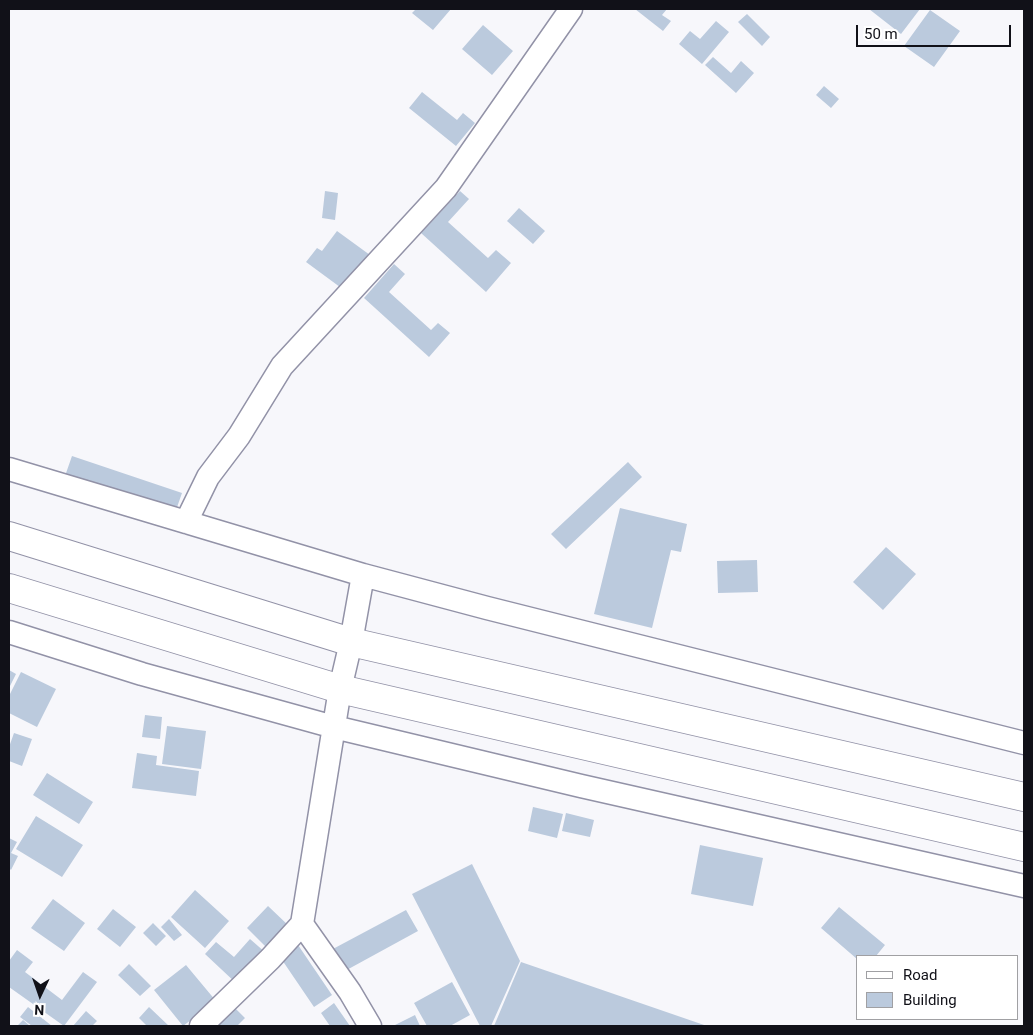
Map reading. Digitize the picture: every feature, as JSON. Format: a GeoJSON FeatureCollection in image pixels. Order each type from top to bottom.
{"type":"FeatureCollection","features":[{"type":"Feature","properties":{"kind":"main road"},"geometry":{"type":"LineString","coordinates":[[9,536],[351,642],[1024,797]]}},
{"type":"Feature","properties":{"kind":"main road"},"geometry":{"type":"LineString","coordinates":[[9,588],[340,689],[1024,847]]}},
{"type":"Feature","properties":{"kind":"street"},"geometry":{"type":"LineString","coordinates":[[186,522],[208,477],[240,436],[282,366],[446,188],[571,9]]}},
{"type":"Feature","properties":{"kind":"street"},"geometry":{"type":"LineString","coordinates":[[9,469],[363,575],[487,608],[1024,742]]}},
{"type":"Feature","properties":{"kind":"street"},"geometry":{"type":"LineString","coordinates":[[200,1026],[270,959],[302,924],[340,689],[363,575]]}},
{"type":"Feature","properties":{"kind":"street"},"geometry":{"type":"LineString","coordinates":[[9,632],[142,674],[334,727],[581,786],[1024,886]]}},
{"type":"Feature","properties":{"kind":"street"},"geometry":{"type":"LineString","coordinates":[[302,924],[350,992],[370,1026]]}},
{"type":"Feature","properties":{"kind":"building"},"geometry":{"type":"Polygon","coordinates":[[[416,9],[451,9],[433,30],[412,13],[416,9]]]}},
{"type":"Feature","properties":{"kind":"building"},"geometry":{"type":"Polygon","coordinates":[[[635,9],[667,9],[662,15],[671,21],[663,31],[635,9]]]}},
{"type":"Feature","properties":{"kind":"building"},"geometry":{"type":"Polygon","coordinates":[[[869,9],[920,9],[901,34],[869,9]]]}},
{"type":"Feature","properties":{"kind":"building"},"geometry":{"type":"Polygon","coordinates":[[[930,10],[960,31],[934,67],[904,46],[930,10]]]}},
{"type":"Feature","properties":{"kind":"building"},"geometry":{"type":"Polygon","coordinates":[[[747,14],[770,37],[762,46],[738,22],[747,14]]]}},
{"type":"Feature","properties":{"kind":"building"},"geometry":{"type":"Polygon","coordinates":[[[716,21],[729,32],[702,64],[679,44],[690,31],[700,39],[716,21]]]}},
{"type":"Feature","properties":{"kind":"building"},"geometry":{"type":"Polygon","coordinates":[[[483,25],[513,51],[492,75],[462,49],[483,25]]]}},
{"type":"Feature","properties":{"kind":"building"},"geometry":{"type":"Polygon","coordinates":[[[713,57],[731,73],[741,61],[754,73],[736,93],[705,65],[713,57]]]}},
{"type":"Feature","properties":{"kind":"building"},"geometry":{"type":"Polygon","coordinates":[[[824,86],[839,99],[831,108],[816,95],[824,86]]]}},
{"type":"Feature","properties":{"kind":"building"},"geometry":{"type":"Polygon","coordinates":[[[422,92],[457,120],[463,113],[475,123],[456,146],[409,108],[422,92]]]}},
{"type":"Feature","properties":{"kind":"building"},"geometry":{"type":"Polygon","coordinates":[[[325,191],[338,193],[335,220],[322,218],[325,191]]]}},
{"type":"Feature","properties":{"kind":"building"},"geometry":{"type":"Polygon","coordinates":[[[460,191],[469,199],[448,222],[488,258],[496,250],[511,263],[486,292],[421,233],[460,191]]]}},
{"type":"Feature","properties":{"kind":"building"},"geometry":{"type":"Polygon","coordinates":[[[519,208],[545,231],[533,244],[507,221],[519,208]]]}},
{"type":"Feature","properties":{"kind":"building"},"geometry":{"type":"Polygon","coordinates":[[[337,231],[370,255],[344,290],[306,262],[317,248],[322,251],[337,231]]]}},
{"type":"Feature","properties":{"kind":"building"},"geometry":{"type":"Polygon","coordinates":[[[394,264],[405,274],[389,292],[431,330],[438,323],[450,333],[429,357],[364,298],[394,264]]]}},
{"type":"Feature","properties":{"kind":"building"},"geometry":{"type":"Polygon","coordinates":[[[72,456],[182,493],[175,513],[65,476],[72,456]]]}},
{"type":"Feature","properties":{"kind":"building"},"geometry":{"type":"Polygon","coordinates":[[[628,462],[642,477],[566,549],[551,534],[628,462]]]}},
{"type":"Feature","properties":{"kind":"building"},"geometry":{"type":"Polygon","coordinates":[[[620,508],[687,524],[681,552],[671,550],[652,628],[594,614],[620,508]]]}},
{"type":"Feature","properties":{"kind":"building"},"geometry":{"type":"Polygon","coordinates":[[[886,547],[916,574],[883,610],[853,582],[886,547]]]}},
{"type":"Feature","properties":{"kind":"building"},"geometry":{"type":"Polygon","coordinates":[[[757,560],[758,592],[718,593],[717,561],[757,560]]]}},
{"type":"Feature","properties":{"kind":"building"},"geometry":{"type":"Polygon","coordinates":[[[9,670],[16,674],[9,688],[9,670]]]}},
{"type":"Feature","properties":{"kind":"building"},"geometry":{"type":"Polygon","coordinates":[[[21,672],[56,689],[37,727],[9,713],[9,696],[21,672]]]}},
{"type":"Feature","properties":{"kind":"building"},"geometry":{"type":"Polygon","coordinates":[[[145,715],[162,717],[160,739],[142,737],[145,715]]]}},
{"type":"Feature","properties":{"kind":"building"},"geometry":{"type":"Polygon","coordinates":[[[167,726],[206,731],[201,769],[162,764],[167,726]]]}},
{"type":"Feature","properties":{"kind":"building"},"geometry":{"type":"Polygon","coordinates":[[[14,733],[32,739],[22,766],[9,761],[9,747],[14,733]]]}},
{"type":"Feature","properties":{"kind":"building"},"geometry":{"type":"Polygon","coordinates":[[[137,753],[157,756],[156,765],[199,771],[196,796],[132,788],[137,753]]]}},
{"type":"Feature","properties":{"kind":"building"},"geometry":{"type":"Polygon","coordinates":[[[47,773],[93,802],[79,824],[33,795],[47,773]]]}},
{"type":"Feature","properties":{"kind":"building"},"geometry":{"type":"Polygon","coordinates":[[[533,807],[563,814],[557,838],[528,831],[533,807]]]}},
{"type":"Feature","properties":{"kind":"building"},"geometry":{"type":"Polygon","coordinates":[[[566,813],[594,820],[590,837],[562,831],[566,813]]]}},
{"type":"Feature","properties":{"kind":"building"},"geometry":{"type":"Polygon","coordinates":[[[36,816],[83,845],[62,877],[16,849],[36,816]]]}},
{"type":"Feature","properties":{"kind":"building"},"geometry":{"type":"Polygon","coordinates":[[[9,838],[17,842],[11,853],[18,856],[11,870],[9,868],[9,838]]]}},
{"type":"Feature","properties":{"kind":"building"},"geometry":{"type":"Polygon","coordinates":[[[700,845],[763,858],[753,906],[691,894],[700,845]]]}},
{"type":"Feature","properties":{"kind":"building"},"geometry":{"type":"Polygon","coordinates":[[[472,864],[520,961],[491,1026],[480,1026],[412,894],[472,864]]]}},
{"type":"Feature","properties":{"kind":"building"},"geometry":{"type":"Polygon","coordinates":[[[195,890],[229,921],[205,948],[171,917],[195,890]]]}},
{"type":"Feature","properties":{"kind":"building"},"geometry":{"type":"Polygon","coordinates":[[[53,899],[85,923],[64,951],[31,928],[53,899]]]}},
{"type":"Feature","properties":{"kind":"building"},"geometry":{"type":"Polygon","coordinates":[[[268,906],[289,926],[267,948],[247,928],[268,906]]]}},
{"type":"Feature","properties":{"kind":"building"},"geometry":{"type":"Polygon","coordinates":[[[839,907],[885,945],[877,955],[856,955],[856,958],[821,928],[839,907]]]}},
{"type":"Feature","properties":{"kind":"building"},"geometry":{"type":"Polygon","coordinates":[[[113,909],[136,927],[120,947],[97,929],[113,909]]]}},
{"type":"Feature","properties":{"kind":"building"},"geometry":{"type":"Polygon","coordinates":[[[406,910],[418,931],[343,972],[331,950],[406,910]]]}},
{"type":"Feature","properties":{"kind":"building"},"geometry":{"type":"Polygon","coordinates":[[[169,919],[182,935],[174,941],[161,927],[169,919]]]}},
{"type":"Feature","properties":{"kind":"building"},"geometry":{"type":"Polygon","coordinates":[[[153,923],[166,936],[156,946],[143,933],[153,923]]]}},
{"type":"Feature","properties":{"kind":"building"},"geometry":{"type":"Polygon","coordinates":[[[250,939],[266,953],[237,984],[205,954],[216,942],[234,957],[250,939]]]}},
{"type":"Feature","properties":{"kind":"building"},"geometry":{"type":"Polygon","coordinates":[[[296,942],[332,995],[314,1007],[278,954],[296,942]]]}},
{"type":"Feature","properties":{"kind":"building"},"geometry":{"type":"Polygon","coordinates":[[[17,950],[33,962],[25,972],[62,1000],[83,972],[97,982],[64,1026],[9,987],[9,961],[17,950]]]}},
{"type":"Feature","properties":{"kind":"building"},"geometry":{"type":"Polygon","coordinates":[[[521,962],[707,1026],[494,1026],[521,962]]]}},
{"type":"Feature","properties":{"kind":"building"},"geometry":{"type":"Polygon","coordinates":[[[129,964],[151,986],[140,996],[118,975],[129,964]]]}},
{"type":"Feature","properties":{"kind":"building"},"geometry":{"type":"Polygon","coordinates":[[[186,965],[216,1001],[183,1026],[154,990],[186,965]]]}},
{"type":"Feature","properties":{"kind":"building"},"geometry":{"type":"Polygon","coordinates":[[[452,982],[470,1015],[450,1026],[427,1026],[414,1003],[452,982]]]}},
{"type":"Feature","properties":{"kind":"building"},"geometry":{"type":"Polygon","coordinates":[[[230,1003],[245,1018],[237,1026],[207,1026],[230,1003]]]}},
{"type":"Feature","properties":{"kind":"building"},"geometry":{"type":"Polygon","coordinates":[[[334,1003],[350,1026],[330,1026],[321,1013],[334,1003]]]}},
{"type":"Feature","properties":{"kind":"building"},"geometry":{"type":"Polygon","coordinates":[[[28,1007],[52,1026],[32,1026],[20,1017],[28,1007]]]}},
{"type":"Feature","properties":{"kind":"building"},"geometry":{"type":"Polygon","coordinates":[[[149,1007],[169,1026],[147,1026],[139,1018],[149,1007]]]}},
{"type":"Feature","properties":{"kind":"building"},"geometry":{"type":"Polygon","coordinates":[[[86,1011],[97,1021],[92,1026],[73,1026],[86,1011]]]}},
{"type":"Feature","properties":{"kind":"building"},"geometry":{"type":"Polygon","coordinates":[[[415,1015],[420,1026],[393,1026],[415,1015]]]}},
{"type":"Feature","properties":{"kind":"building"},"geometry":{"type":"Polygon","coordinates":[[[23,1020],[30,1026],[17,1026],[23,1020]]]}}]}
